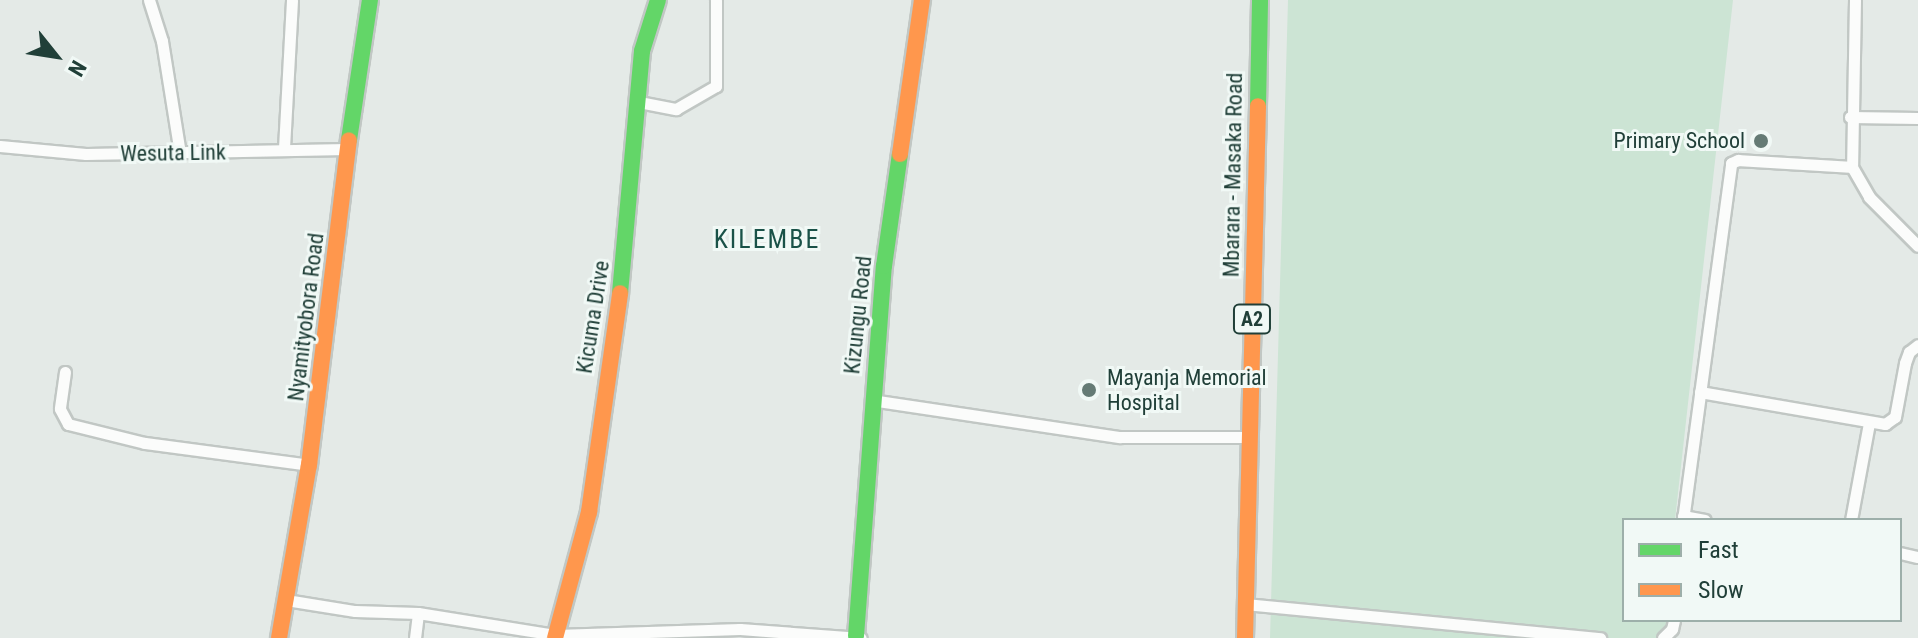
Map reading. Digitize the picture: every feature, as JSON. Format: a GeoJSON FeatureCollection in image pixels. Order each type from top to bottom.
{"type":"FeatureCollection","features":[{"type":"Feature","properties":{"kind":"street"},"geometry":{"type":"LineString","coordinates":[[149,0],[162,41],[180,154]]}},
{"type":"Feature","properties":{"kind":"street"},"geometry":{"type":"LineString","coordinates":[[284,148],[292,0]]}},
{"type":"Feature","properties":{"kind":"street","name":"Nyamityobora Road"},"geometry":{"type":"LineString","coordinates":[[279,638],[309,465],[347,149],[363,64],[370,0]]}},
{"type":"Feature","properties":{"kind":"street","name":"Kicuma Drive"},"geometry":{"type":"LineString","coordinates":[[555,636],[593,483],[624,268],[646,30],[658,0]]}},
{"type":"Feature","properties":{"kind":"street"},"geometry":{"type":"LineString","coordinates":[[639,102],[676,109],[716,86],[716,0]]}},
{"type":"Feature","properties":{"kind":"street","name":"Kizungu Road"},"geometry":{"type":"LineString","coordinates":[[858,637],[871,400],[884,266],[922,0]]}},
{"type":"Feature","properties":{"kind":"street","name":"Mbarara - Masaka Road"},"geometry":{"type":"LineString","coordinates":[[1245,638],[1259,0]]}},
{"type":"Feature","properties":{"kind":"street"},"geometry":{"type":"LineString","coordinates":[[1855,0],[1850,117],[1852,167],[1857,182],[1869,197],[1918,246]]}},
{"type":"Feature","properties":{"kind":"street"},"geometry":{"type":"LineString","coordinates":[[1850,117],[1918,118]]}},
{"type":"Feature","properties":{"kind":"street","name":"Wesuta Link"},"geometry":{"type":"LineString","coordinates":[[0,146],[86,154],[347,149]]}},
{"type":"Feature","properties":{"kind":"street"},"geometry":{"type":"LineString","coordinates":[[1683,518],[1731,163],[1738,160],[1852,167]]}},
{"type":"Feature","properties":{"kind":"street"},"geometry":{"type":"LineString","coordinates":[[1700,392],[1885,424],[1895,417],[1905,363],[1909,352],[1918,345]]}},
{"type":"Feature","properties":{"kind":"street"},"geometry":{"type":"LineString","coordinates":[[65,372],[60,409],[68,424],[158,446],[309,465]]}},
{"type":"Feature","properties":{"kind":"street"},"geometry":{"type":"LineString","coordinates":[[871,400],[1120,437],[1249,437]]}},
{"type":"Feature","properties":{"kind":"street"},"geometry":{"type":"LineString","coordinates":[[1851,518],[1869,423]]}},
{"type":"Feature","properties":{"kind":"street"},"geometry":{"type":"LineString","coordinates":[[286,600],[355,611],[418,613],[555,636],[694,628],[858,637]]}},
{"type":"Feature","properties":{"kind":"street"},"geometry":{"type":"LineString","coordinates":[[1245,604],[1600,638]]}},
{"type":"Feature","properties":{"kind":"street"},"geometry":{"type":"LineString","coordinates":[[415,638],[418,613]]}},
{"type":"Feature","properties":{"kind":"green space"},"geometry":{"type":"Polygon","coordinates":[[[1288,0],[1733,0],[1675,518],[1622,518],[1622,622],[1668,622],[1669,638],[1270,638],[1288,0]]]}},
{"type":"Feature","properties":{"kind":"traffic: fast"},"geometry":{"type":"LineString","coordinates":[[349,140],[370,0]]}},
{"type":"Feature","properties":{"kind":"traffic: fast"},"geometry":{"type":"LineString","coordinates":[[620,293],[642,51],[658,0]]}},
{"type":"Feature","properties":{"kind":"traffic: fast"},"geometry":{"type":"LineString","coordinates":[[1258,106],[1260,0]]}},
{"type":"Feature","properties":{"kind":"traffic: fast"},"geometry":{"type":"LineString","coordinates":[[856,636],[884,266],[900,154]]}},
{"type":"Feature","properties":{"kind":"traffic: slow"},"geometry":{"type":"LineString","coordinates":[[900,154],[922,0]]}},
{"type":"Feature","properties":{"kind":"traffic: slow"},"geometry":{"type":"LineString","coordinates":[[1245,638],[1258,106]]}},
{"type":"Feature","properties":{"kind":"traffic: slow"},"geometry":{"type":"LineString","coordinates":[[279,638],[309,465],[349,140]]}},
{"type":"Feature","properties":{"kind":"traffic: slow"},"geometry":{"type":"LineString","coordinates":[[555,638],[589,512],[620,293]]}},
{"type":"Feature","properties":{"kind":"place","name":"Primary School"},"geometry":{"type":"Point","coordinates":[1761,141]}},
{"type":"Feature","properties":{"kind":"place","name":"Mayanja Memorial Hospital"},"geometry":{"type":"Point","coordinates":[1089,390]}},
{"type":"Feature","properties":{"kind":"district","name":"KILEMBE"},"geometry":{"type":"Point","coordinates":[767,240]}}]}
